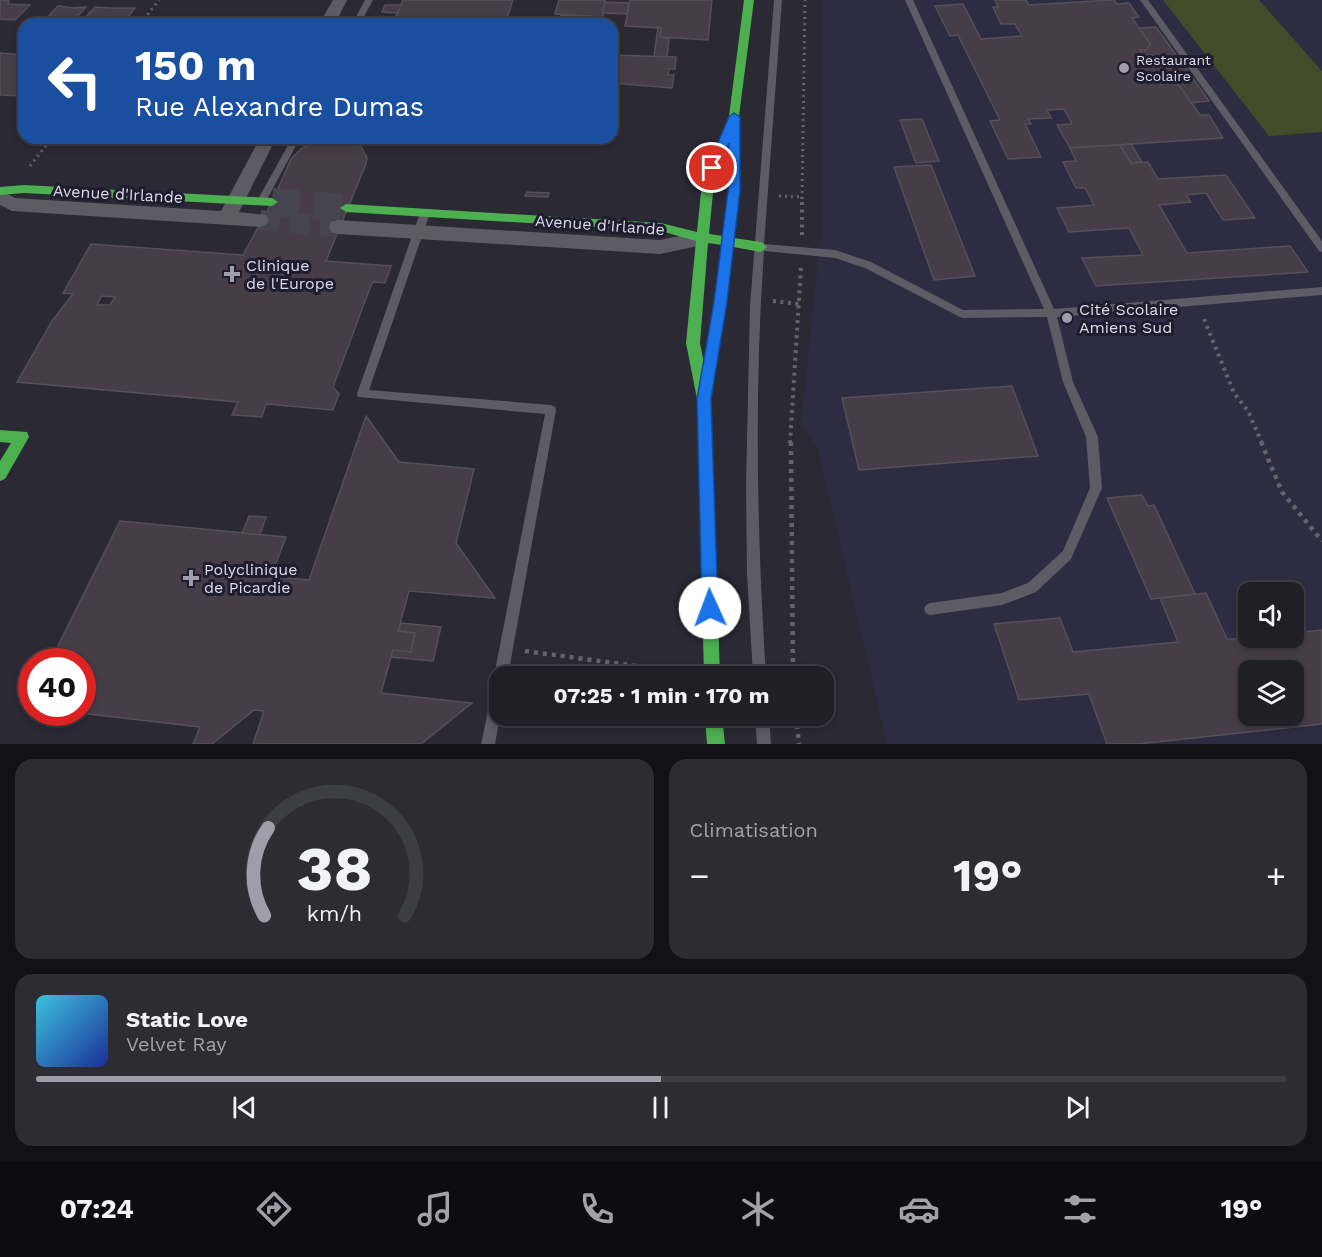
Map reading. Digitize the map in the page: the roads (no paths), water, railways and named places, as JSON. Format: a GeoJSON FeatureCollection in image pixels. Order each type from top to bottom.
{"type":"FeatureCollection","features":[{"type":"Feature","properties":{"kind":"street"},"geometry":{"type":"LineString","coordinates":[[330,18],[340,0]]}},
{"type":"Feature","properties":{"kind":"street"},"geometry":{"type":"LineString","coordinates":[[704,399],[721,302],[734,191],[734,117],[740,56],[749,0]]}},
{"type":"Feature","properties":{"kind":"street"},"geometry":{"type":"LineString","coordinates":[[712,666],[704,399],[693,343],[708,182],[734,117]]}},
{"type":"Feature","properties":{"kind":"street"},"geometry":{"type":"LineString","coordinates":[[226,218],[265,144]]}},
{"type":"Feature","properties":{"kind":"street","name":"Avenue d'Irlande"},"geometry":{"type":"LineString","coordinates":[[4,192],[267,202]]}},
{"type":"Feature","properties":{"kind":"street","name":"Avenue d'Irlande"},"geometry":{"type":"LineString","coordinates":[[4,192],[12,204],[261,220]]}},
{"type":"Feature","properties":{"kind":"street","name":"Avenue d'Irlande"},"geometry":{"type":"LineString","coordinates":[[346,208],[661,228],[703,238]]}},
{"type":"Feature","properties":{"kind":"street","name":"Avenue d'Irlande"},"geometry":{"type":"LineString","coordinates":[[338,227],[417,234],[660,247],[703,238]]}},
{"type":"Feature","properties":{"kind":"street"},"geometry":{"type":"LineString","coordinates":[[703,238],[761,247]]}},
{"type":"Feature","properties":{"kind":"street"},"geometry":{"type":"LineString","coordinates":[[0,436],[22,437],[0,474]]}},
{"type":"Feature","properties":{"kind":"street"},"geometry":{"type":"LineString","coordinates":[[715,726],[716,744]]}},
{"type":"Feature","properties":{"kind":"lane"},"geometry":{"type":"LineString","coordinates":[[359,18],[369,0]]}},
{"type":"Feature","properties":{"kind":"lane"},"geometry":{"type":"LineString","coordinates":[[758,666],[753,573],[752,484],[755,306],[778,0]]}},
{"type":"Feature","properties":{"kind":"lane"},"geometry":{"type":"LineString","coordinates":[[909,0],[1051,313],[1068,382],[1092,436],[1096,488],[1067,555],[1032,588],[1002,599],[930,609]]}},
{"type":"Feature","properties":{"kind":"lane"},"geometry":{"type":"LineString","coordinates":[[1144,0],[1322,248]]}},
{"type":"Feature","properties":{"kind":"lane"},"geometry":{"type":"LineString","coordinates":[[267,202],[293,144]]}},
{"type":"Feature","properties":{"kind":"lane"},"geometry":{"type":"LineString","coordinates":[[424,213],[362,394],[551,410],[503,666]]}},
{"type":"Feature","properties":{"kind":"lane"},"geometry":{"type":"LineString","coordinates":[[761,247],[835,254],[868,265],[962,314],[1051,313],[1322,291]]}},
{"type":"Feature","properties":{"kind":"lane"},"geometry":{"type":"LineString","coordinates":[[488,744],[492,726]]}},
{"type":"Feature","properties":{"kind":"lane"},"geometry":{"type":"LineString","coordinates":[[763,726],[764,744]]}},
{"type":"Feature","properties":{"kind":"tunnel"},"geometry":{"type":"LineString","coordinates":[[272,202],[346,208]]}},
{"type":"Feature","properties":{"kind":"tunnel"},"geometry":{"type":"LineString","coordinates":[[260,220],[338,227]]}},
{"type":"Feature","properties":{"kind":"place","name":"Restaurant Scolaire"},"geometry":{"type":"Point","coordinates":[1124,68]}},
{"type":"Feature","properties":{"kind":"place","name":"Clinique de l'Europe"},"geometry":{"type":"Point","coordinates":[232,274]}},
{"type":"Feature","properties":{"kind":"place","name":"Cité Scolaire Amiens Sud"},"geometry":{"type":"Point","coordinates":[1067,318]}},
{"type":"Feature","properties":{"kind":"place","name":"Polyclinique de Picardie"},"geometry":{"type":"Point","coordinates":[191,578]}}]}
